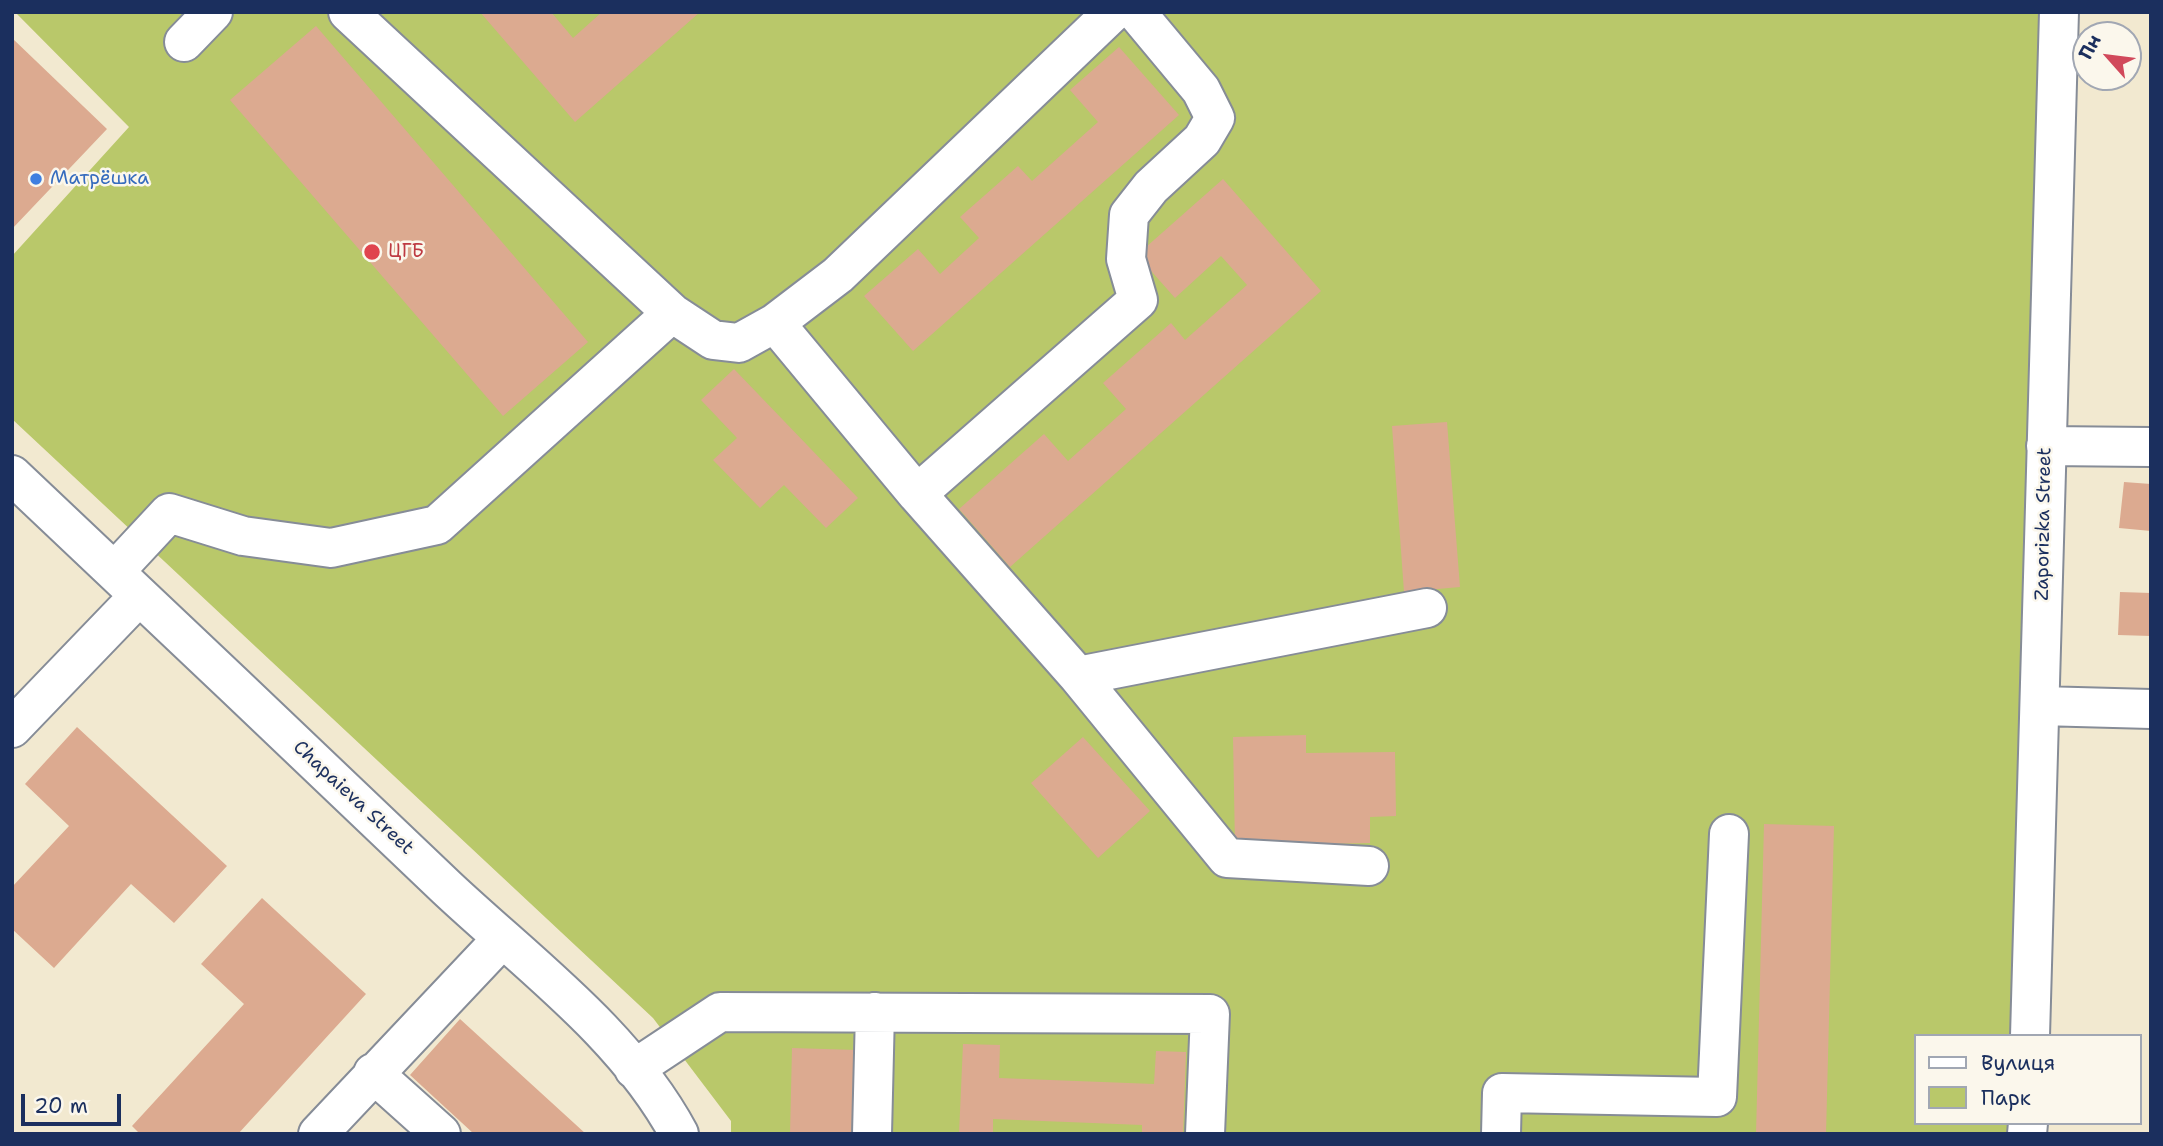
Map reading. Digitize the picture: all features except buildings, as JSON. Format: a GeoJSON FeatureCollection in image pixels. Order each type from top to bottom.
{"type":"FeatureCollection","features":[{"type":"Feature","properties":{"kind":"street"},"geometry":{"type":"LineString","coordinates":[[184,42],[213,12]]}},
{"type":"Feature","properties":{"kind":"street"},"geometry":{"type":"LineString","coordinates":[[348,12],[672,313],[713,340],[739,343],[775,323],[838,275],[1113,12]]}},
{"type":"Feature","properties":{"kind":"street"},"geometry":{"type":"LineString","coordinates":[[917,494],[1138,300],[1126,259],[1129,215],[1151,187],[1202,140],[1215,118],[1201,90],[1136,12]]}},
{"type":"Feature","properties":{"kind":"street","name":"Zaporizka Street"},"geometry":{"type":"LineString","coordinates":[[2030,1034],[2059,12]]}},
{"type":"Feature","properties":{"kind":"street"},"geometry":{"type":"LineString","coordinates":[[12,728],[127,583],[169,513],[243,536],[331,548],[437,526],[672,313]]}},
{"type":"Feature","properties":{"kind":"street"},"geometry":{"type":"LineString","coordinates":[[775,323],[917,494],[1078,676],[1227,858],[1369,866]]}},
{"type":"Feature","properties":{"kind":"street"},"geometry":{"type":"LineString","coordinates":[[2046,446],[2151,447]]}},
{"type":"Feature","properties":{"kind":"street","name":"Chapaieva Street"},"geometry":{"type":"LineString","coordinates":[[12,475],[593,1022],[662,1101],[679,1134]]}},
{"type":"Feature","properties":{"kind":"street"},"geometry":{"type":"LineString","coordinates":[[1078,676],[1427,608]]}},
{"type":"Feature","properties":{"kind":"street"},"geometry":{"type":"LineString","coordinates":[[2040,706],[2151,709]]}},
{"type":"Feature","properties":{"kind":"street"},"geometry":{"type":"LineString","coordinates":[[1501,1134],[1502,1093],[1717,1097],[1729,834]]}},
{"type":"Feature","properties":{"kind":"street"},"geometry":{"type":"LineString","coordinates":[[318,1134],[502,939]]}},
{"type":"Feature","properties":{"kind":"street"},"geometry":{"type":"LineString","coordinates":[[634,1069],[720,1012],[1210,1014],[1205,1134]]}},
{"type":"Feature","properties":{"kind":"street"},"geometry":{"type":"LineString","coordinates":[[872,1134],[875,1013]]}},
{"type":"Feature","properties":{"kind":"street"},"geometry":{"type":"LineString","coordinates":[[373,1073],[441,1134]]}},
{"type":"Feature","properties":{"kind":"green space"},"geometry":{"type":"Polygon","coordinates":[[[15,12],[2059,12],[2030,1034],[1914,1034],[1914,1125],[2028,1125],[2027,1134],[731,1134],[731,1121],[653,1018],[12,419],[12,256],[129,127],[15,12]]]}},
{"type":"Feature","properties":{"kind":"place","name":"Матрёшка"},"geometry":{"type":"Point","coordinates":[36,179]}},
{"type":"Feature","properties":{"kind":"place","name":"ЦГБ"},"geometry":{"type":"Point","coordinates":[372,252]}}]}
